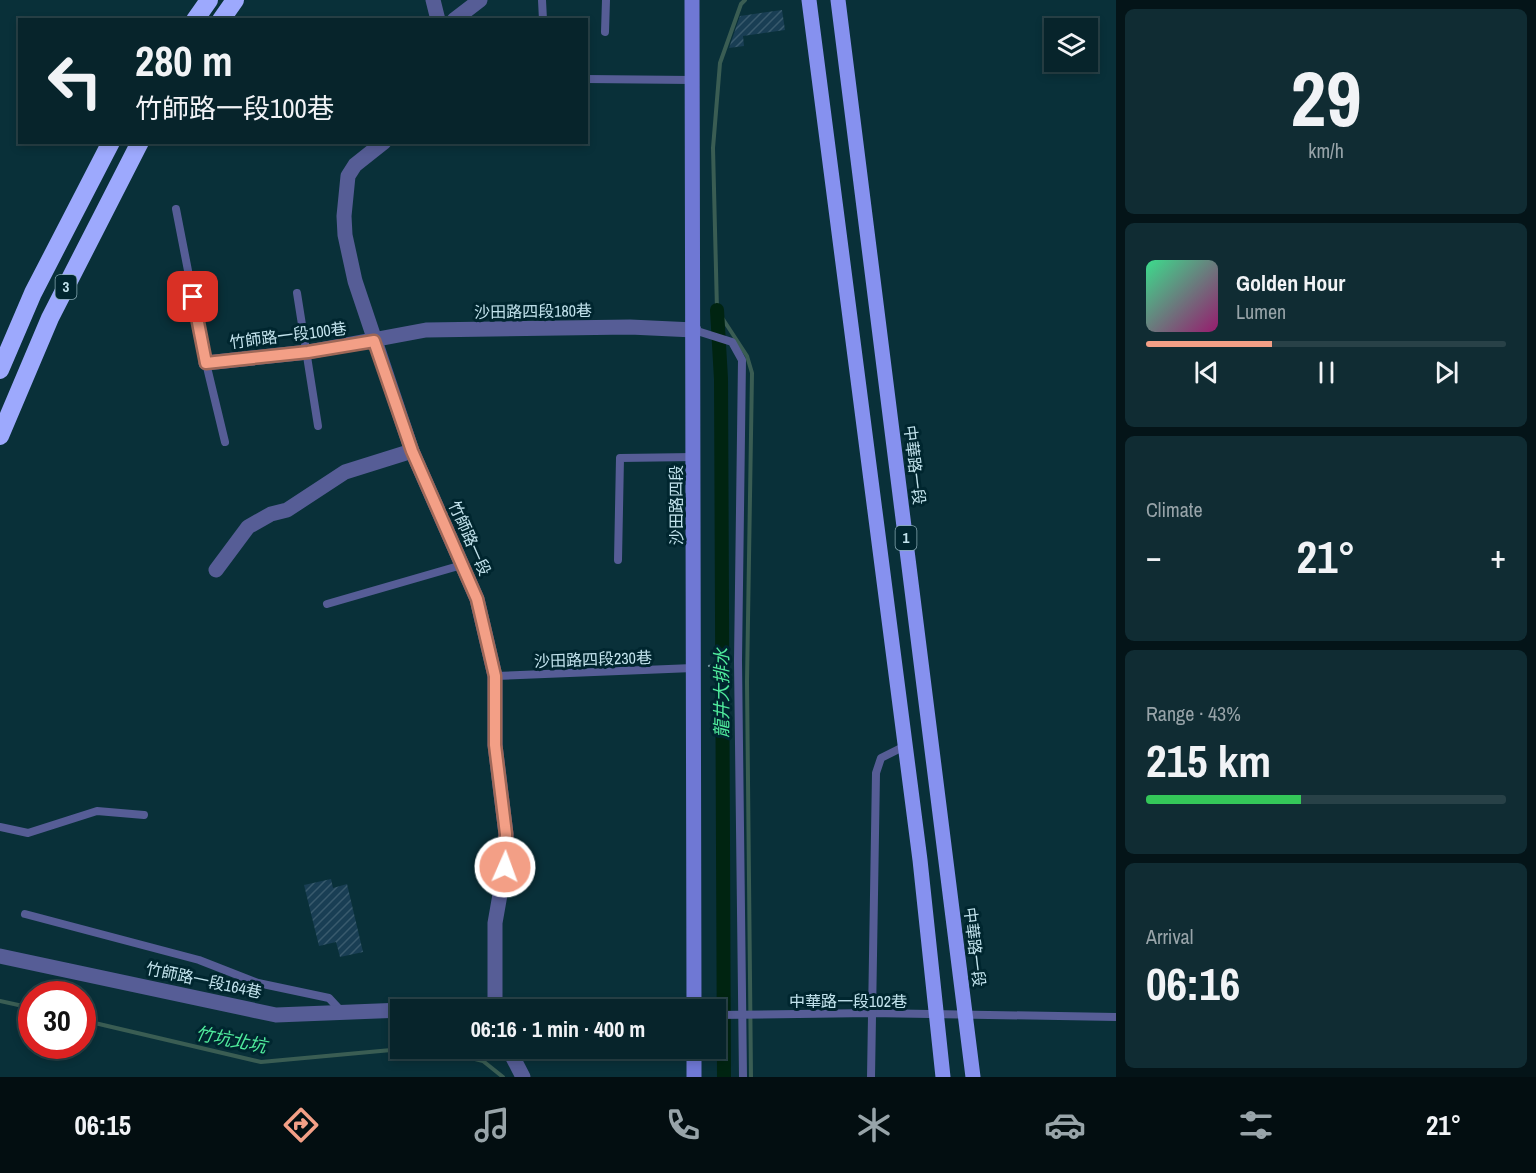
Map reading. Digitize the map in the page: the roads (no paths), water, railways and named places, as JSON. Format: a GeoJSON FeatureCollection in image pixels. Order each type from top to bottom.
{"type":"FeatureCollection","features":[{"type":"Feature","properties":{"kind":"highway"},"geometry":{"type":"LineString","coordinates":[[196,18],[209,0]]}},
{"type":"Feature","properties":{"kind":"highway"},"geometry":{"type":"LineString","coordinates":[[222,18],[235,0]]}},
{"type":"Feature","properties":{"kind":"highway","name":"3"},"geometry":{"type":"LineString","coordinates":[[0,370],[33,294],[110,144]]}},
{"type":"Feature","properties":{"kind":"highway","name":"3"},"geometry":{"type":"LineString","coordinates":[[0,436],[50,318],[139,144]]}},
{"type":"Feature","properties":{"kind":"main road","name":"1"},"geometry":{"type":"LineString","coordinates":[[809,0],[906,746],[944,1077]]}},
{"type":"Feature","properties":{"kind":"main road","name":"中華路一段"},"geometry":{"type":"LineString","coordinates":[[838,0],[973,1077]]}},
{"type":"Feature","properties":{"kind":"street"},"geometry":{"type":"LineString","coordinates":[[433,0],[438,18]]}},
{"type":"Feature","properties":{"kind":"street"},"geometry":{"type":"LineString","coordinates":[[459,17],[480,0]]}},
{"type":"Feature","properties":{"kind":"street","name":"沙田路四段"},"geometry":{"type":"LineString","coordinates":[[692,0],[694,457],[698,667],[694,999]]}},
{"type":"Feature","properties":{"kind":"street","name":"竹師路一段"},"geometry":{"type":"LineString","coordinates":[[381,144],[355,165],[348,176],[344,216],[355,281],[374,341],[412,451],[477,599],[495,676],[495,745],[506,834],[505,867],[495,923],[495,999]]}},
{"type":"Feature","properties":{"kind":"street","name":"沙田路四段180巷"},"geometry":{"type":"LineString","coordinates":[[374,341],[426,330],[630,327],[694,330]]}},
{"type":"Feature","properties":{"kind":"street","name":"竹師路一段100巷"},"geometry":{"type":"LineString","coordinates":[[206,363],[308,352],[374,341]]}},
{"type":"Feature","properties":{"kind":"street"},"geometry":{"type":"LineString","coordinates":[[216,570],[248,527],[271,514],[287,510],[345,472],[412,451]]}},
{"type":"Feature","properties":{"kind":"street","name":"竹師路一段164巷"},"geometry":{"type":"LineString","coordinates":[[0,956],[276,1015],[390,1010]]}},
{"type":"Feature","properties":{"kind":"street"},"geometry":{"type":"LineString","coordinates":[[514,1059],[524,1077]]}},
{"type":"Feature","properties":{"kind":"street"},"geometry":{"type":"LineString","coordinates":[[694,1059],[694,1077]]}},
{"type":"Feature","properties":{"kind":"lane"},"geometry":{"type":"LineString","coordinates":[[542,0],[543,18]]}},
{"type":"Feature","properties":{"kind":"lane"},"geometry":{"type":"LineString","coordinates":[[605,32],[606,0]]}},
{"type":"Feature","properties":{"kind":"lane"},"geometry":{"type":"LineString","coordinates":[[588,79],[692,80]]}},
{"type":"Feature","properties":{"kind":"lane"},"geometry":{"type":"LineString","coordinates":[[176,209],[206,363],[225,442]]}},
{"type":"Feature","properties":{"kind":"lane"},"geometry":{"type":"LineString","coordinates":[[297,293],[318,426]]}},
{"type":"Feature","properties":{"kind":"lane"},"geometry":{"type":"LineString","coordinates":[[694,330],[732,342],[742,360],[738,662],[743,1077]]}},
{"type":"Feature","properties":{"kind":"lane"},"geometry":{"type":"LineString","coordinates":[[618,560],[620,458],[694,457]]}},
{"type":"Feature","properties":{"kind":"lane"},"geometry":{"type":"LineString","coordinates":[[327,604],[462,565]]}},
{"type":"Feature","properties":{"kind":"lane","name":"沙田路四段230巷"},"geometry":{"type":"LineString","coordinates":[[495,676],[698,667]]}},
{"type":"Feature","properties":{"kind":"lane"},"geometry":{"type":"LineString","coordinates":[[871,1077],[876,772],[881,758],[906,746]]}},
{"type":"Feature","properties":{"kind":"lane"},"geometry":{"type":"LineString","coordinates":[[0,827],[28,833],[97,811],[144,815]]}},
{"type":"Feature","properties":{"kind":"lane"},"geometry":{"type":"LineString","coordinates":[[25,914],[199,960],[258,983],[329,998],[342,1012]]}},
{"type":"Feature","properties":{"kind":"lane","name":"中華路一段102巷"},"geometry":{"type":"LineString","coordinates":[[726,1014],[871,1013],[1116,1017]]}},
{"type":"Feature","properties":{"kind":"waterway"},"geometry":{"type":"LineString","coordinates":[[745,0],[741,4],[720,63],[713,148],[717,310],[747,356],[752,373],[747,682],[751,1077]]}},
{"type":"Feature","properties":{"kind":"waterway","name":"龍井大排水"},"geometry":{"type":"LineString","coordinates":[[717,310],[721,379],[724,1077]]}},
{"type":"Feature","properties":{"kind":"waterway","name":"竹坑北坑"},"geometry":{"type":"LineString","coordinates":[[0,1001],[18,1005]]}},
{"type":"Feature","properties":{"kind":"waterway","name":"竹坑北坑"},"geometry":{"type":"LineString","coordinates":[[96,1023],[261,1062],[390,1050]]}},
{"type":"Feature","properties":{"kind":"waterway","name":"竹坑北坑"},"geometry":{"type":"LineString","coordinates":[[475,1059],[483,1061],[503,1077]]}}]}
